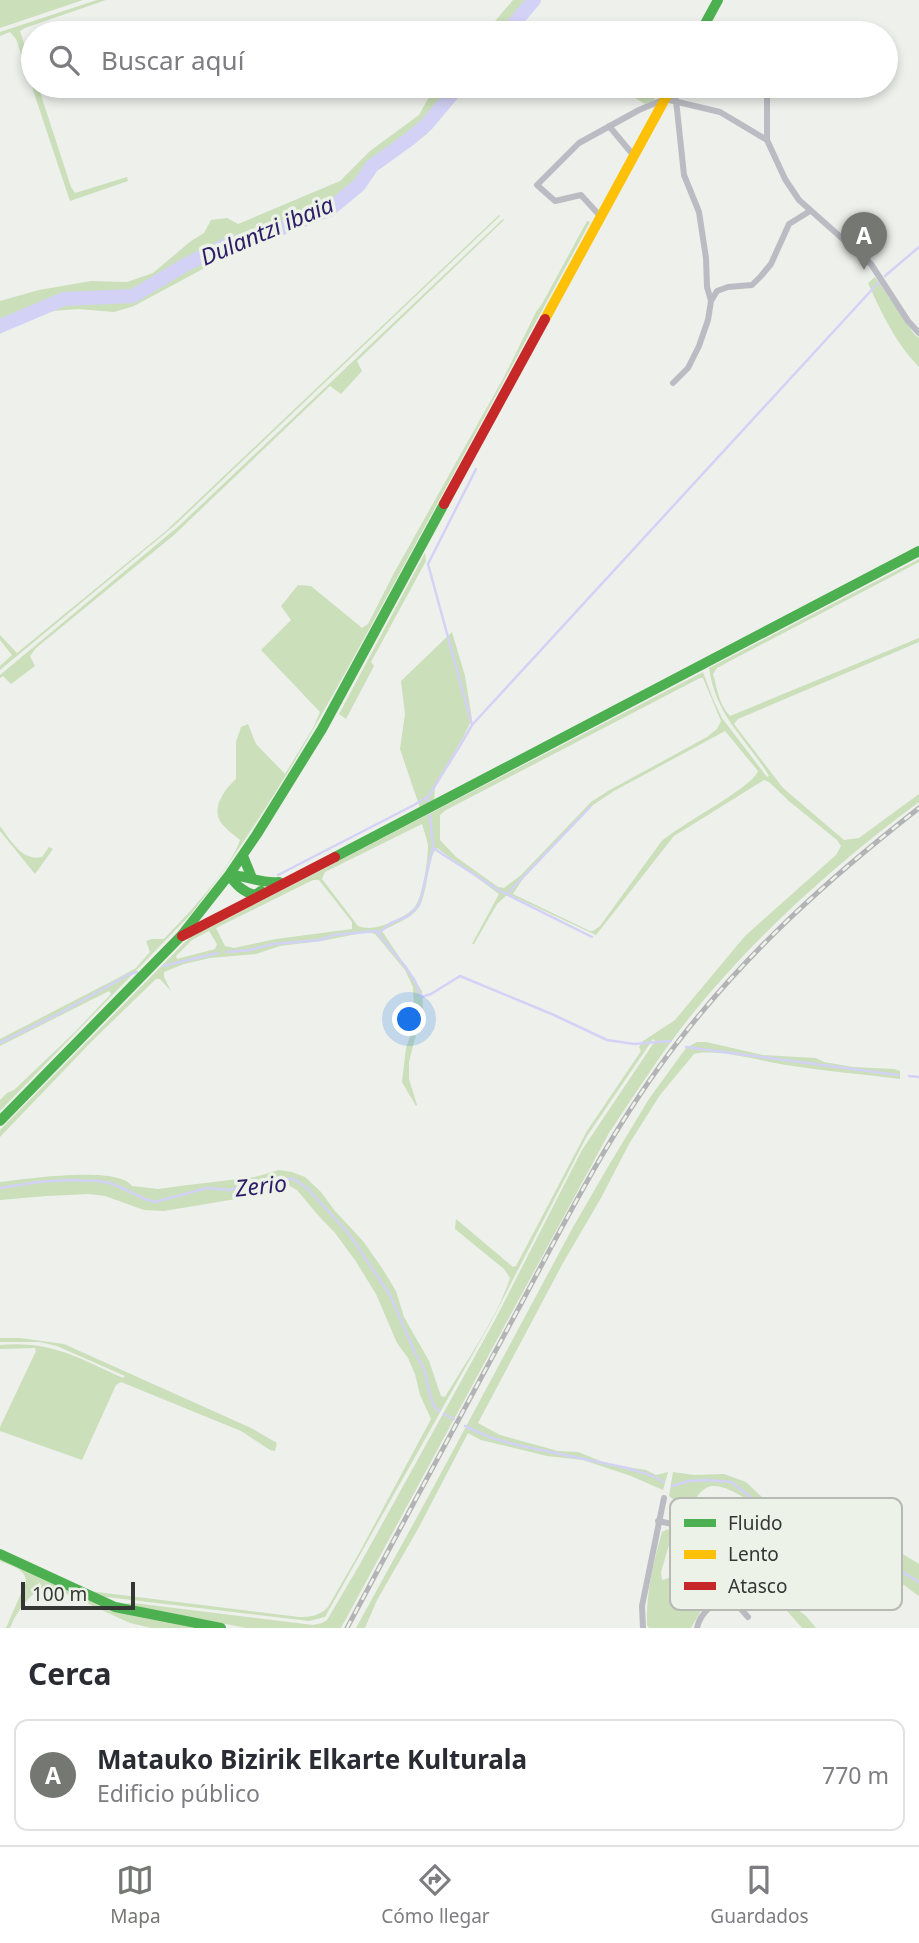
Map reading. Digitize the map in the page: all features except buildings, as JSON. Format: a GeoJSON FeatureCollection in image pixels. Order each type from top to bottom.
{"type":"FeatureCollection","features":[{"type":"Feature","properties":{"kind":"main road"},"geometry":{"type":"LineString","coordinates":[[707,21],[718,0]]}},
{"type":"Feature","properties":{"kind":"main road"},"geometry":{"type":"LineString","coordinates":[[0,1121],[181,936],[243,856],[322,729],[634,156],[670,99]]}},
{"type":"Feature","properties":{"kind":"main road"},"geometry":{"type":"LineString","coordinates":[[181,936],[258,888],[290,880],[919,551]]}},
{"type":"Feature","properties":{"kind":"main road"},"geometry":{"type":"LineString","coordinates":[[229,875],[236,887],[255,895],[258,888],[243,856]]}},
{"type":"Feature","properties":{"kind":"main road"},"geometry":{"type":"LineString","coordinates":[[229,875],[258,888]]}},
{"type":"Feature","properties":{"kind":"main road"},"geometry":{"type":"LineString","coordinates":[[0,1554],[115,1607],[221,1628]]}},
{"type":"Feature","properties":{"kind":"street"},"geometry":{"type":"LineString","coordinates":[[767,98],[767,140],[785,180],[810,211],[871,264],[908,321],[919,333]]}},
{"type":"Feature","properties":{"kind":"street"},"geometry":{"type":"LineString","coordinates":[[670,99],[684,175],[699,212],[710,301],[708,320],[699,346],[688,368],[673,383]]}},
{"type":"Feature","properties":{"kind":"street"},"geometry":{"type":"LineString","coordinates":[[601,216],[581,195],[555,201],[537,185],[579,143],[639,110],[670,99],[720,112],[767,140]]}},
{"type":"Feature","properties":{"kind":"street"},"geometry":{"type":"LineString","coordinates":[[609,126],[634,156]]}},
{"type":"Feature","properties":{"kind":"street"},"geometry":{"type":"LineString","coordinates":[[710,301],[717,291],[752,285],[771,264],[789,224],[810,211]]}},
{"type":"Feature","properties":{"kind":"street"},"geometry":{"type":"LineString","coordinates":[[643,1628],[642,1606],[664,1498]]}},
{"type":"Feature","properties":{"kind":"street"},"geometry":{"type":"LineString","coordinates":[[658,1521],[670,1524]]}},
{"type":"Feature","properties":{"kind":"street"},"geometry":{"type":"LineString","coordinates":[[696,1628],[707,1610]]}},
{"type":"Feature","properties":{"kind":"street"},"geometry":{"type":"LineString","coordinates":[[742,1610],[748,1617]]}},
{"type":"Feature","properties":{"kind":"green space"},"geometry":{"type":"Polygon","coordinates":[[[0,0],[83,0],[0,28],[0,0]]]}},
{"type":"Feature","properties":{"kind":"green space"},"geometry":{"type":"Polygon","coordinates":[[[97,0],[106,0],[45,21],[33,21],[97,0]]]}},
{"type":"Feature","properties":{"kind":"green space"},"geometry":{"type":"Polygon","coordinates":[[[513,0],[539,0],[521,21],[495,21],[513,0]]]}},
{"type":"Feature","properties":{"kind":"green space"},"geometry":{"type":"Polygon","coordinates":[[[21,25],[21,54],[16,39],[10,32],[0,36],[0,32],[21,25]]]}},
{"type":"Feature","properties":{"kind":"green space"},"geometry":{"type":"Polygon","coordinates":[[[36,98],[42,98],[75,193],[127,177],[128,181],[70,201],[36,98]]]}},
{"type":"Feature","properties":{"kind":"green space"},"geometry":{"type":"Polygon","coordinates":[[[428,98],[454,98],[427,134],[372,170],[349,196],[325,214],[212,264],[134,306],[114,312],[78,309],[42,312],[0,334],[0,301],[39,290],[91,281],[127,282],[153,273],[204,233],[211,220],[227,218],[238,224],[340,181],[370,151],[419,115],[428,98]]]}},
{"type":"Feature","properties":{"kind":"green space"},"geometry":{"type":"Polygon","coordinates":[[[635,98],[655,98],[653,101],[645,104],[635,98]]]}},
{"type":"Feature","properties":{"kind":"green space"},"geometry":{"type":"Polygon","coordinates":[[[499,215],[174,526],[0,670],[0,666],[12,655],[0,640],[0,635],[17,653],[166,531],[499,215]]]}},
{"type":"Feature","properties":{"kind":"green space"},"geometry":{"type":"Polygon","coordinates":[[[503,219],[357,361],[362,371],[341,394],[330,386],[174,535],[36,648],[30,656],[35,666],[11,684],[3,676],[0,678],[0,675],[180,525],[503,219]]]}},
{"type":"Feature","properties":{"kind":"green space"},"geometry":{"type":"Polygon","coordinates":[[[587,221],[590,222],[351,663],[302,749],[249,833],[221,874],[191,914],[0,1111],[0,1100],[75,1032],[111,994],[109,991],[0,1046],[0,1039],[136,968],[150,952],[146,941],[164,939],[227,865],[240,840],[222,824],[217,812],[223,794],[236,779],[236,742],[241,727],[248,724],[256,744],[285,774],[320,712],[261,650],[291,620],[281,606],[298,585],[311,586],[362,628],[368,624],[587,221]]]}},
{"type":"Feature","properties":{"kind":"green space"},"geometry":{"type":"Polygon","coordinates":[[[875,277],[919,338],[919,367],[896,338],[878,305],[868,283],[875,277]]]}},
{"type":"Feature","properties":{"kind":"green space"},"geometry":{"type":"Polygon","coordinates":[[[425,553],[426,561],[371,662],[374,666],[346,719],[339,714],[425,553]]]}},
{"type":"Feature","properties":{"kind":"green space"},"geometry":{"type":"Polygon","coordinates":[[[919,559],[919,562],[717,668],[713,674],[721,702],[730,716],[919,638],[919,642],[738,719],[734,724],[783,788],[844,840],[859,838],[919,794],[919,802],[826,876],[768,930],[714,988],[658,1060],[609,1133],[341,1628],[246,1628],[123,1604],[134,1603],[313,1625],[327,1620],[496,1318],[582,1150],[655,1041],[653,1039],[587,1136],[492,1320],[325,1617],[309,1621],[98,1596],[0,1550],[89,1591],[299,1617],[315,1615],[328,1607],[431,1419],[408,1358],[397,1343],[376,1294],[335,1233],[297,1190],[286,1184],[272,1186],[254,1196],[164,1211],[144,1210],[105,1196],[89,1194],[0,1200],[0,1182],[49,1176],[91,1175],[109,1176],[124,1180],[132,1186],[158,1189],[255,1177],[279,1170],[305,1177],[363,1241],[382,1268],[396,1291],[404,1317],[429,1361],[441,1396],[445,1397],[490,1323],[510,1278],[504,1269],[455,1229],[456,1219],[513,1267],[516,1266],[587,1131],[641,1051],[639,1047],[643,1041],[675,1020],[745,936],[836,855],[841,846],[837,840],[764,780],[674,836],[596,935],[508,894],[497,904],[474,944],[499,894],[437,848],[431,860],[420,905],[411,916],[382,931],[422,991],[423,1007],[409,1062],[409,1079],[416,1106],[402,1082],[406,1048],[411,1034],[413,987],[405,970],[375,934],[367,932],[280,946],[256,954],[210,958],[164,972],[171,991],[160,979],[156,979],[0,1137],[0,1130],[193,934],[703,672],[722,718],[767,777],[769,776],[725,714],[718,701],[709,668],[919,559]],[[700,678],[440,815],[440,840],[456,857],[498,887],[504,888],[521,875],[591,802],[707,737],[717,729],[721,721],[703,678],[700,678]],[[725,731],[593,805],[528,871],[513,894],[593,931],[600,926],[661,842],[743,787],[758,771],[725,731]],[[422,824],[325,872],[322,879],[358,926],[374,928],[399,918],[417,904],[422,888],[428,845],[422,824]],[[313,880],[216,928],[225,946],[234,948],[276,939],[352,929],[352,922],[319,880],[313,880]],[[209,931],[192,940],[176,956],[177,959],[215,949],[217,944],[209,931]]]}},
{"type":"Feature","properties":{"kind":"green space"},"geometry":{"type":"Polygon","coordinates":[[[452,632],[465,676],[472,719],[435,788],[434,800],[420,808],[400,749],[405,714],[401,681],[452,632]]]}},
{"type":"Feature","properties":{"kind":"green space"},"geometry":{"type":"Polygon","coordinates":[[[0,826],[17,848],[28,856],[42,857],[49,847],[53,849],[35,874],[0,831],[0,826]]]}},
{"type":"Feature","properties":{"kind":"green space"},"geometry":{"type":"Polygon","coordinates":[[[697,1042],[763,1055],[816,1058],[853,1067],[894,1069],[900,1071],[900,1079],[800,1067],[727,1054],[694,1054],[660,1095],[629,1144],[478,1423],[500,1435],[558,1451],[578,1452],[608,1464],[646,1470],[656,1475],[668,1472],[663,1490],[583,1460],[547,1456],[481,1440],[468,1433],[377,1600],[365,1628],[356,1628],[609,1165],[649,1099],[686,1048],[697,1042]]]}},
{"type":"Feature","properties":{"kind":"green space"},"geometry":{"type":"Polygon","coordinates":[[[0,1338],[64,1344],[251,1428],[277,1443],[275,1451],[241,1431],[121,1382],[116,1385],[82,1460],[0,1431],[36,1351],[35,1348],[0,1349],[0,1345],[49,1348],[78,1357],[123,1378],[125,1376],[57,1346],[40,1342],[0,1342],[0,1338]]]}},
{"type":"Feature","properties":{"kind":"green space"},"geometry":{"type":"Polygon","coordinates":[[[673,1472],[694,1475],[724,1474],[746,1482],[763,1498],[744,1498],[718,1486],[704,1489],[696,1498],[669,1496],[673,1472]]]}},
{"type":"Feature","properties":{"kind":"green space"},"geometry":{"type":"Polygon","coordinates":[[[668,1529],[670,1542],[661,1572],[662,1580],[670,1577],[670,1610],[701,1610],[691,1628],[649,1628],[647,1625],[656,1555],[662,1532],[668,1529]]]}},
{"type":"Feature","properties":{"kind":"green space"},"geometry":{"type":"Polygon","coordinates":[[[902,1554],[919,1564],[919,1596],[902,1584],[902,1554]]]}},
{"type":"Feature","properties":{"kind":"green space"},"geometry":{"type":"Polygon","coordinates":[[[0,1557],[71,1591],[199,1628],[151,1628],[130,1623],[47,1585],[29,1598],[10,1628],[6,1628],[26,1582],[20,1571],[0,1561],[0,1557]]]}},
{"type":"Feature","properties":{"kind":"green space"},"geometry":{"type":"Polygon","coordinates":[[[785,1610],[798,1610],[816,1628],[802,1628],[785,1610]]]}},
{"type":"Feature","properties":{"kind":"waterway","name":"Dulantzi ibaia"},"geometry":{"type":"LineString","coordinates":[[516,21],[534,0]]}},
{"type":"Feature","properties":{"kind":"waterway","name":"Dulantzi ibaia"},"geometry":{"type":"LineString","coordinates":[[0,326],[64,299],[133,296],[226,245],[277,230],[329,210],[359,185],[372,166],[427,124],[449,98]]}},
{"type":"Feature","properties":{"kind":"waterway"},"geometry":{"type":"LineString","coordinates":[[885,276],[919,247]]}},
{"type":"Feature","properties":{"kind":"waterway"},"geometry":{"type":"LineString","coordinates":[[428,801],[472,725],[879,282]]}},
{"type":"Feature","properties":{"kind":"waterway"},"geometry":{"type":"LineString","coordinates":[[472,725],[428,564],[476,469]]}},
{"type":"Feature","properties":{"kind":"waterway"},"geometry":{"type":"LineString","coordinates":[[278,875],[427,797]]}},
{"type":"Feature","properties":{"kind":"waterway"},"geometry":{"type":"LineString","coordinates":[[508,893],[590,807]]}},
{"type":"Feature","properties":{"kind":"waterway"},"geometry":{"type":"LineString","coordinates":[[380,932],[391,923],[408,916],[419,905],[433,848],[430,815]]}},
{"type":"Feature","properties":{"kind":"waterway"},"geometry":{"type":"LineString","coordinates":[[433,848],[500,891],[592,937]]}},
{"type":"Feature","properties":{"kind":"waterway"},"geometry":{"type":"LineString","coordinates":[[227,952],[376,931],[405,966],[421,997],[460,976],[607,1040],[634,1044],[671,1041]]}},
{"type":"Feature","properties":{"kind":"waterway"},"geometry":{"type":"LineString","coordinates":[[163,966],[218,953]]}},
{"type":"Feature","properties":{"kind":"waterway"},"geometry":{"type":"LineString","coordinates":[[0,1043],[137,972]]}},
{"type":"Feature","properties":{"kind":"waterway"},"geometry":{"type":"LineString","coordinates":[[686,1047],[898,1075]]}},
{"type":"Feature","properties":{"kind":"waterway"},"geometry":{"type":"LineString","coordinates":[[909,1076],[919,1077]]}},
{"type":"Feature","properties":{"kind":"waterway","name":"Zerio"},"geometry":{"type":"LineString","coordinates":[[0,1188],[38,1182],[100,1181],[155,1202],[207,1188],[229,1190],[279,1179],[294,1179],[308,1189],[349,1234],[390,1295],[424,1369],[433,1405],[439,1411]]}},
{"type":"Feature","properties":{"kind":"waterway","name":"Zerio"},"geometry":{"type":"LineString","coordinates":[[444,1414],[454,1419]]}},
{"type":"Feature","properties":{"kind":"waterway","name":"Zerio"},"geometry":{"type":"LineString","coordinates":[[465,1426],[517,1445],[627,1468],[663,1482]]}},
{"type":"Feature","properties":{"kind":"waterway","name":"Zerio"},"geometry":{"type":"LineString","coordinates":[[672,1486],[689,1481],[731,1482],[752,1498]]}},
{"type":"Feature","properties":{"kind":"waterway","name":"Zerio"},"geometry":{"type":"LineString","coordinates":[[902,1572],[919,1582]]}},
{"type":"Feature","properties":{"kind":"railway"},"geometry":{"type":"LineString","coordinates":[[347,1628],[575,1202],[654,1073],[704,1010],[760,947],[853,862],[919,808]]}},
{"type":"Feature","properties":{"kind":"traffic: fast"},"geometry":{"type":"LineString","coordinates":[[707,21],[718,0]]}},
{"type":"Feature","properties":{"kind":"traffic: fast"},"geometry":{"type":"LineString","coordinates":[[0,1121],[181,936],[229,875],[322,729],[444,504]]}},
{"type":"Feature","properties":{"kind":"traffic: fast"},"geometry":{"type":"LineString","coordinates":[[335,857],[919,551]]}},
{"type":"Feature","properties":{"kind":"traffic: fast"},"geometry":{"type":"LineString","coordinates":[[243,856],[252,878]]}},
{"type":"Feature","properties":{"kind":"traffic: fast"},"geometry":{"type":"LineString","coordinates":[[229,875],[279,882]]}},
{"type":"Feature","properties":{"kind":"traffic: fast"},"geometry":{"type":"LineString","coordinates":[[229,875],[247,892],[255,895],[261,891]]}},
{"type":"Feature","properties":{"kind":"traffic: fast"},"geometry":{"type":"LineString","coordinates":[[0,1554],[115,1607],[221,1628]]}},
{"type":"Feature","properties":{"kind":"traffic: slow"},"geometry":{"type":"LineString","coordinates":[[545,319],[665,98]]}},
{"type":"Feature","properties":{"kind":"traffic: jam"},"geometry":{"type":"LineString","coordinates":[[444,504],[545,319]]}},
{"type":"Feature","properties":{"kind":"traffic: jam"},"geometry":{"type":"LineString","coordinates":[[182,936],[335,857]]}},
{"type":"Feature","properties":{"kind":"place","name":"Matauko Bizirik Elkarte Kulturala"},"geometry":{"type":"Point","coordinates":[864,270]}}]}
